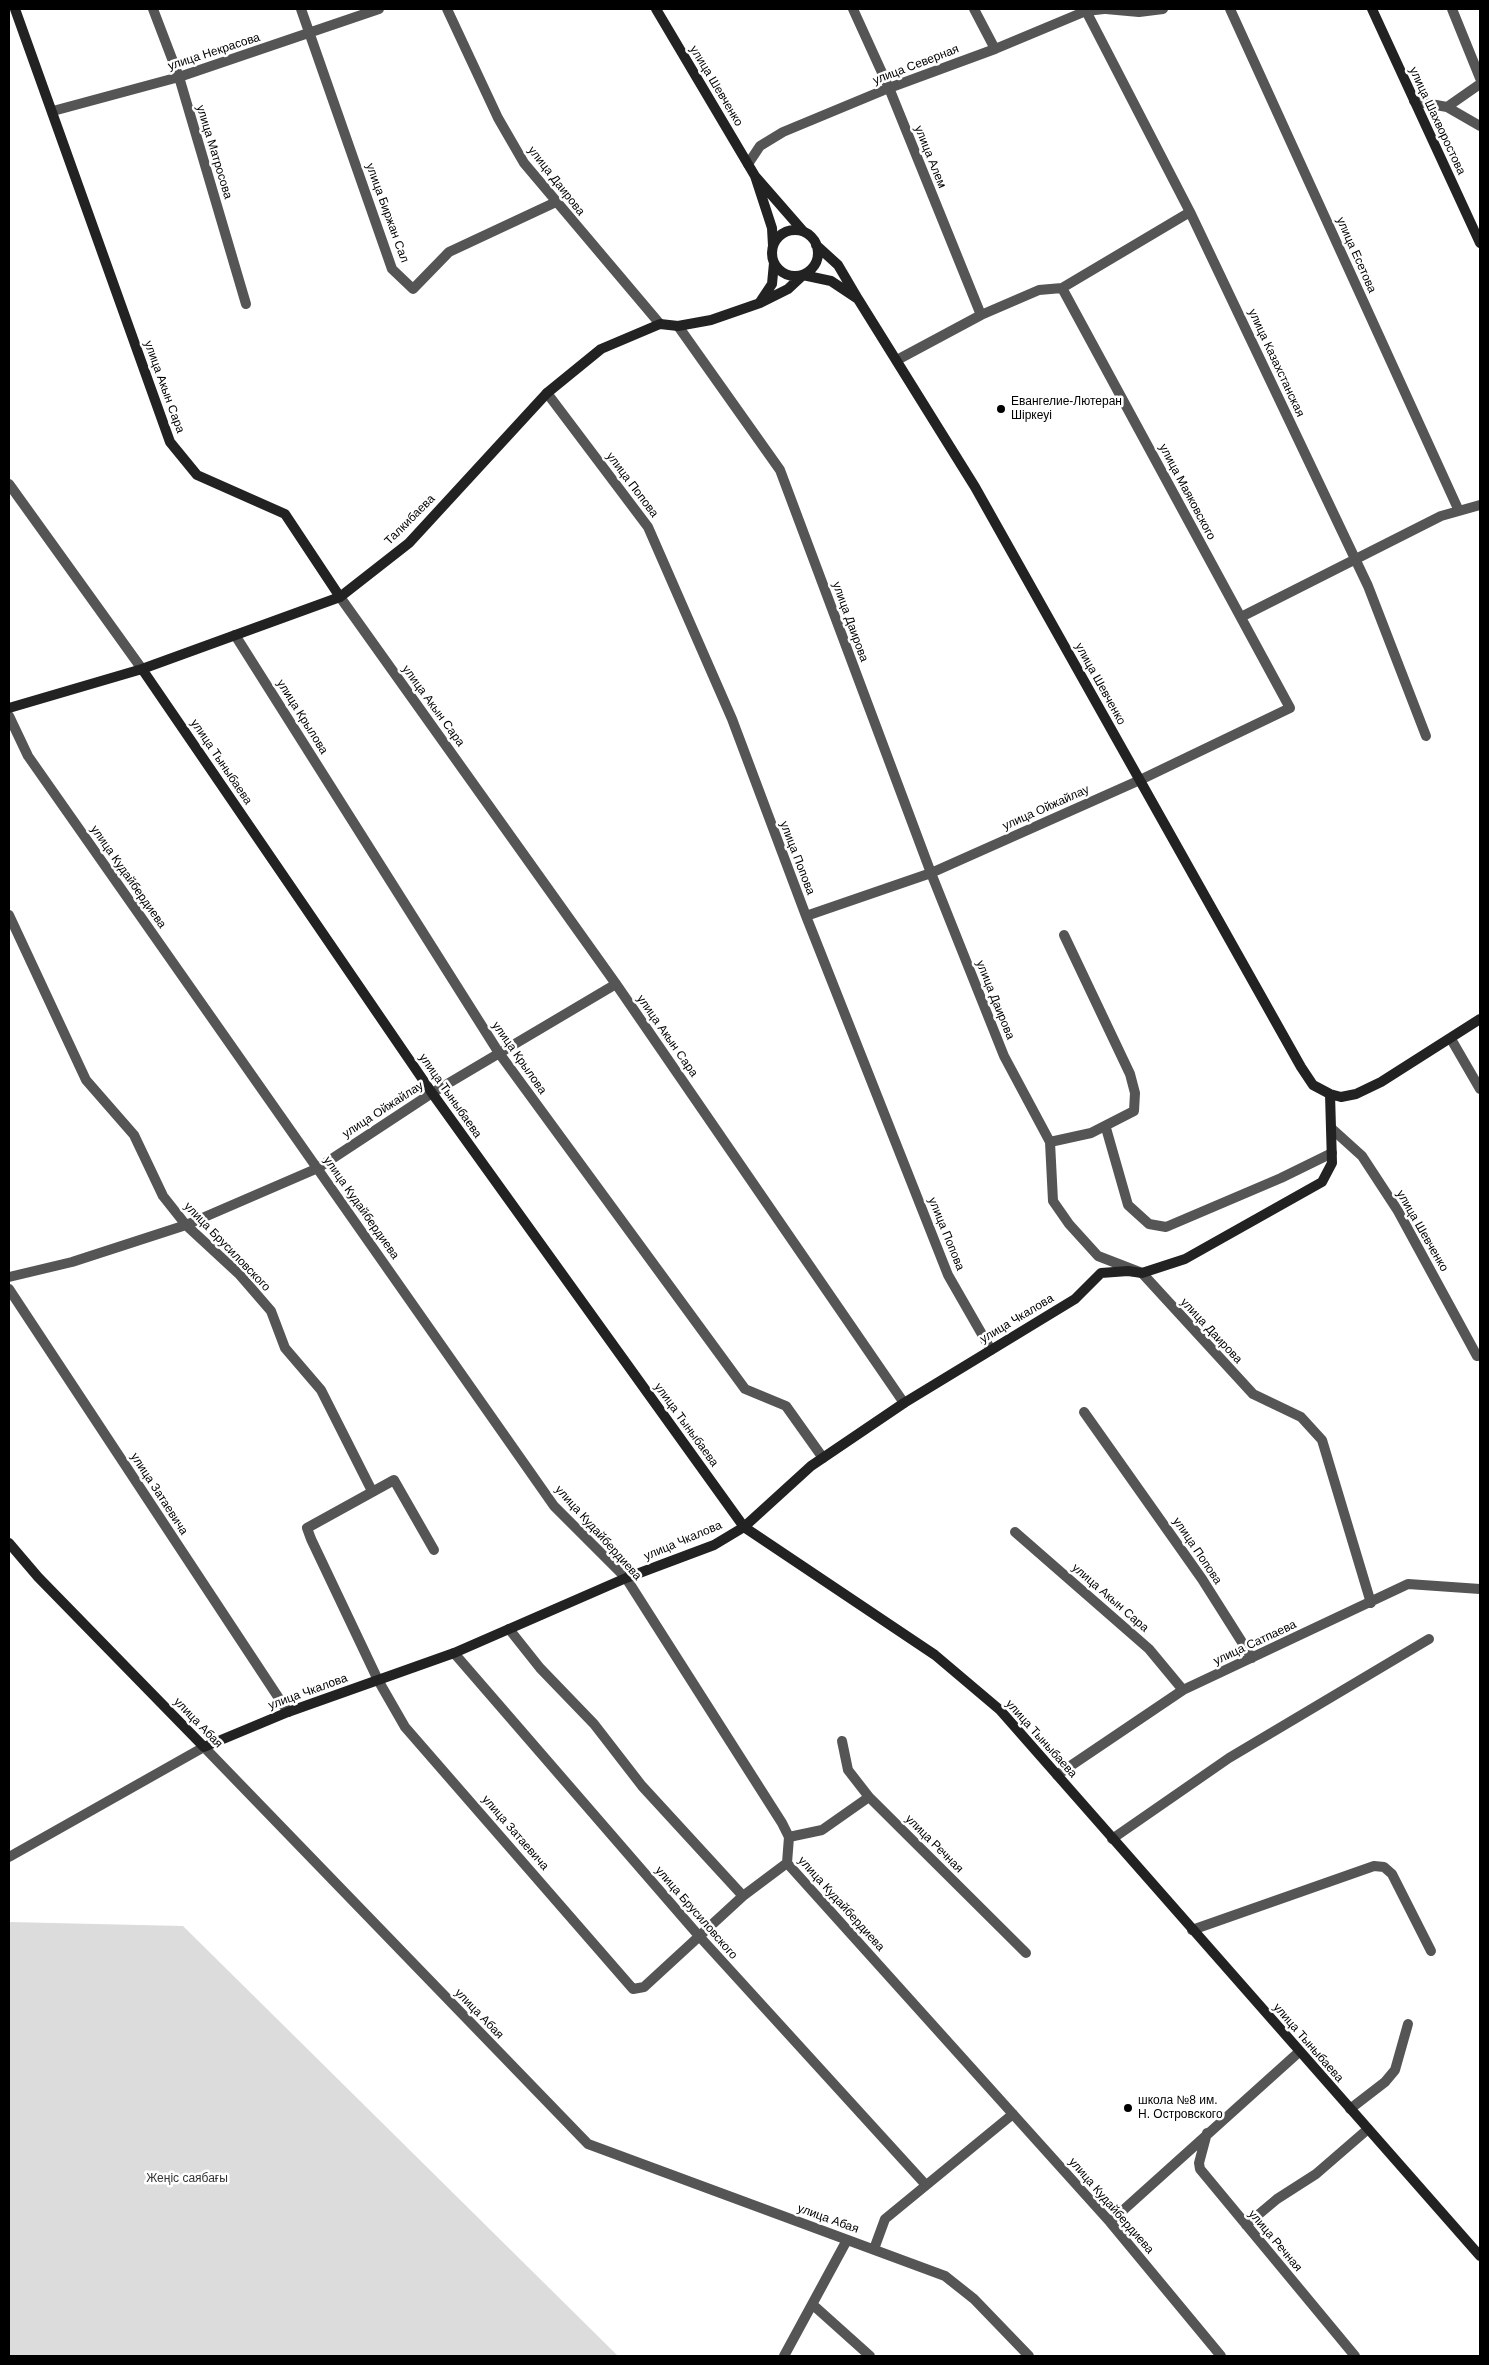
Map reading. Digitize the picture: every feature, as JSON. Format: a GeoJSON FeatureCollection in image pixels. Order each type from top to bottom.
{"type":"FeatureCollection","features":[{"type":"Feature","properties":{"kind":"street","name":"улица Акын Сара"},"geometry":{"type":"LineString","coordinates":[[16,9],[170,442],[197,476],[285,514],[340,597],[616,984],[904,1403]]}},
{"type":"Feature","properties":{"kind":"street","name":"улица Матросова"},"geometry":{"type":"LineString","coordinates":[[153,9],[179,77],[246,304]]}},
{"type":"Feature","properties":{"kind":"street","name":"улица Биржан Сал"},"geometry":{"type":"LineString","coordinates":[[301,9],[311,33],[392,269],[413,289],[449,252],[556,202]]}},
{"type":"Feature","properties":{"kind":"street","name":"улица Некрасова"},"geometry":{"type":"LineString","coordinates":[[53,111],[179,77],[379,9]]}},
{"type":"Feature","properties":{"kind":"street","name":"улица Даирова"},"geometry":{"type":"LineString","coordinates":[[447,9],[503,126],[524,163],[660,324]]}},
{"type":"Feature","properties":{"kind":"street","name":"улица Шевченко"},"geometry":{"type":"LineString","coordinates":[[656,9],[754,176]]}},
{"type":"Feature","properties":{"kind":"street","name":"улица Алем"},"geometry":{"type":"LineString","coordinates":[[853,9],[889,88],[981,315]]}},
{"type":"Feature","properties":{"kind":"street"},"geometry":{"type":"LineString","coordinates":[[974,9],[995,49]]}},
{"type":"Feature","properties":{"kind":"street","name":"улица Северная"},"geometry":{"type":"LineString","coordinates":[[748,164],[760,146],[783,132],[889,88],[995,49],[1086,10],[1105,9],[1140,12],[1163,9]]}},
{"type":"Feature","properties":{"kind":"street","name":"улица Есетова"},"geometry":{"type":"LineString","coordinates":[[1230,9],[1459,511]]}},
{"type":"Feature","properties":{"kind":"street","name":"улица Шахворостова"},"geometry":{"type":"LineString","coordinates":[[1372,9],[1480,243]]}},
{"type":"Feature","properties":{"kind":"street"},"geometry":{"type":"LineString","coordinates":[[1452,9],[1480,78]]}},
{"type":"Feature","properties":{"kind":"street","name":"улица Казахстанская"},"geometry":{"type":"LineString","coordinates":[[1086,10],[1190,212],[1368,586],[1426,736]]}},
{"type":"Feature","properties":{"kind":"street"},"geometry":{"type":"LineString","coordinates":[[1448,107],[1480,84]]}},
{"type":"Feature","properties":{"kind":"street"},"geometry":{"type":"LineString","coordinates":[[1414,101],[1448,107],[1480,126]]}},
{"type":"Feature","properties":{"kind":"street"},"geometry":{"type":"LineString","coordinates":[[754,176],[803,232],[811,237],[816,245],[817,259],[809,271],[803,275]]}},
{"type":"Feature","properties":{"kind":"street"},"geometry":{"type":"LineString","coordinates":[[754,176],[772,228],[774,263],[772,284],[760,303]]}},
{"type":"Feature","properties":{"kind":"street"},"geometry":{"type":"LineString","coordinates":[[898,360],[981,315],[1038,290],[1062,288],[1190,212]]}},
{"type":"Feature","properties":{"kind":"street"},"geometry":{"type":"LineString","coordinates":[[773,246],[776,240],[788,231],[803,232]]}},
{"type":"Feature","properties":{"kind":"street","name":"улица Шевченко"},"geometry":{"type":"LineString","coordinates":[[816,245],[838,264],[975,487],[1301,1067],[1313,1084],[1330,1094]]}},
{"type":"Feature","properties":{"kind":"street"},"geometry":{"type":"LineString","coordinates":[[774,263],[778,269],[789,276],[803,275],[830,281],[858,299]]}},
{"type":"Feature","properties":{"kind":"street","name":"Талкибаева"},"geometry":{"type":"LineString","coordinates":[[9,708],[142,669],[340,597],[409,543],[547,393],[601,349],[660,324],[678,326],[711,320],[760,303],[788,289],[803,275]]}},
{"type":"Feature","properties":{"kind":"street","name":"улица Маяковского"},"geometry":{"type":"LineString","coordinates":[[1062,288],[1290,708]]}},
{"type":"Feature","properties":{"kind":"street","name":"улица Даирова"},"geometry":{"type":"LineString","coordinates":[[678,326],[780,470],[931,873],[1004,1056],[1050,1142],[1053,1200],[1069,1224],[1098,1256],[1142,1273],[1253,1394],[1301,1417],[1322,1440],[1371,1603]]}},
{"type":"Feature","properties":{"kind":"street","name":"улица Попова"},"geometry":{"type":"LineString","coordinates":[[547,393],[648,527],[732,720],[806,916],[948,1275],[991,1350]]}},
{"type":"Feature","properties":{"kind":"street","name":"улица Тыныбаева"},"geometry":{"type":"LineString","coordinates":[[9,484],[142,669],[432,1093],[744,1527],[935,1655],[1000,1710],[1480,2256]]}},
{"type":"Feature","properties":{"kind":"street"},"geometry":{"type":"LineString","coordinates":[[1241,617],[1441,516],[1480,505]]}},
{"type":"Feature","properties":{"kind":"street","name":"улица Крылова"},"geometry":{"type":"LineString","coordinates":[[235,635],[499,1053],[745,1389],[786,1406],[823,1458]]}},
{"type":"Feature","properties":{"kind":"street","name":"улица Ойжайлау"},"geometry":{"type":"LineString","coordinates":[[806,916],[931,873],[1140,780],[1290,708]]}},
{"type":"Feature","properties":{"kind":"street","name":"улица Кудайбердиева"},"geometry":{"type":"LineString","coordinates":[[9,716],[28,756],[554,1506],[626,1578],[789,1838],[787,1863],[1110,2222],[1221,2356]]}},
{"type":"Feature","properties":{"kind":"street","name":"улица Брусиловского"},"geometry":{"type":"LineString","coordinates":[[9,915],[86,1080],[134,1134],[163,1196],[186,1225],[239,1274],[271,1311],[285,1348],[321,1390],[372,1492]]}},
{"type":"Feature","properties":{"kind":"street"},"geometry":{"type":"LineString","coordinates":[[1050,1142],[1106,1128],[1134,1111],[1135,1093],[1130,1074],[1064,935]]}},
{"type":"Feature","properties":{"kind":"street","name":"улица Ойжайлау"},"geometry":{"type":"LineString","coordinates":[[9,1277],[72,1262],[186,1225],[318,1168],[432,1093],[616,984]]}},
{"type":"Feature","properties":{"kind":"street"},"geometry":{"type":"LineString","coordinates":[[1330,1094],[1348,1095],[1373,1086],[1480,1019]]}},
{"type":"Feature","properties":{"kind":"street"},"geometry":{"type":"LineString","coordinates":[[1451,1038],[1480,1089]]}},
{"type":"Feature","properties":{"kind":"street","name":"улица Чкалова"},"geometry":{"type":"LineString","coordinates":[[9,1857],[204,1747],[288,1712],[454,1653],[626,1578],[714,1545],[744,1527],[823,1458],[904,1403],[1075,1299],[1101,1273],[1128,1271],[1142,1273],[1185,1259],[1322,1182],[1332,1163],[1330,1094]]}},
{"type":"Feature","properties":{"kind":"street"},"geometry":{"type":"LineString","coordinates":[[1106,1128],[1128,1205],[1149,1224],[1166,1227],[1281,1178],[1332,1153]]}},
{"type":"Feature","properties":{"kind":"street","name":"улица Шевченко"},"geometry":{"type":"LineString","coordinates":[[1332,1128],[1362,1156],[1398,1211],[1477,1356]]}},
{"type":"Feature","properties":{"kind":"street","name":"улица Затаевича"},"geometry":{"type":"LineString","coordinates":[[9,1289],[288,1712]]}},
{"type":"Feature","properties":{"kind":"street","name":"улица Попова"},"geometry":{"type":"LineString","coordinates":[[1084,1412],[1202,1579],[1252,1658]]}},
{"type":"Feature","properties":{"kind":"street"},"geometry":{"type":"LineString","coordinates":[[378,1680],[307,1528],[394,1480],[434,1550]]}},
{"type":"Feature","properties":{"kind":"street","name":"улица Акын Сара"},"geometry":{"type":"LineString","coordinates":[[1015,1532],[1149,1649],[1183,1690]]}},
{"type":"Feature","properties":{"kind":"street","name":"улица Абая"},"geometry":{"type":"LineString","coordinates":[[9,1543],[38,1577],[588,2144],[945,2276],[974,2300],[1029,2356]]}},
{"type":"Feature","properties":{"kind":"street","name":"улица Сатпаева"},"geometry":{"type":"LineString","coordinates":[[1056,1775],[1183,1690],[1408,1584],[1480,1590]]}},
{"type":"Feature","properties":{"kind":"street"},"geometry":{"type":"LineString","coordinates":[[509,1629],[540,1668],[594,1724],[642,1786],[743,1896]]}},
{"type":"Feature","properties":{"kind":"street"},"geometry":{"type":"LineString","coordinates":[[1112,1839],[1229,1758],[1429,1638]]}},
{"type":"Feature","properties":{"kind":"street","name":"улица Брусиловского"},"geometry":{"type":"LineString","coordinates":[[454,1653],[699,1936],[925,2184]]}},
{"type":"Feature","properties":{"kind":"street","name":"улица Затаевича"},"geometry":{"type":"LineString","coordinates":[[378,1680],[405,1727],[633,1989],[644,1987],[699,1936]]}},
{"type":"Feature","properties":{"kind":"street","name":"улица Речная"},"geometry":{"type":"LineString","coordinates":[[842,1741],[848,1770],[869,1797],[1026,1953]]}},
{"type":"Feature","properties":{"kind":"street"},"geometry":{"type":"LineString","coordinates":[[789,1838],[822,1830],[869,1797]]}},
{"type":"Feature","properties":{"kind":"street"},"geometry":{"type":"LineString","coordinates":[[699,1936],[743,1896],[787,1863]]}},
{"type":"Feature","properties":{"kind":"street"},"geometry":{"type":"LineString","coordinates":[[1192,1930],[1374,1866],[1384,1867],[1392,1874],[1431,1951]]}},
{"type":"Feature","properties":{"kind":"street"},"geometry":{"type":"LineString","coordinates":[[1350,2110],[1385,2082],[1395,2070],[1408,2024]]}},
{"type":"Feature","properties":{"kind":"street"},"geometry":{"type":"LineString","coordinates":[[1110,2222],[1299,2052]]}},
{"type":"Feature","properties":{"kind":"street"},"geometry":{"type":"LineString","coordinates":[[874,2249],[885,2219],[925,2184],[1013,2114]]}},
{"type":"Feature","properties":{"kind":"street"},"geometry":{"type":"LineString","coordinates":[[1246,2225],[1277,2199],[1316,2174],[1368,2129]]}},
{"type":"Feature","properties":{"kind":"street","name":"улица Речная"},"geometry":{"type":"LineString","coordinates":[[1207,2133],[1199,2163],[1200,2169],[1355,2356]]}},
{"type":"Feature","properties":{"kind":"street"},"geometry":{"type":"LineString","coordinates":[[784,2356],[848,2240]]}},
{"type":"Feature","properties":{"kind":"street"},"geometry":{"type":"LineString","coordinates":[[812,2304],[870,2356]]}},
{"type":"Feature","properties":{"kind":"green space","name":"Жеңіс саябағы"},"geometry":{"type":"Polygon","coordinates":[[[9,1922],[183,1926],[618,2356],[9,2356],[9,1922]]]}},
{"type":"Feature","properties":{"kind":"place","name":"Евангелие-Лютеран Шіркеуі"},"geometry":{"type":"Point","coordinates":[1001,409]}},
{"type":"Feature","properties":{"kind":"place","name":"школа №8 им. Н. Островского"},"geometry":{"type":"Point","coordinates":[1128,2108]}}]}
